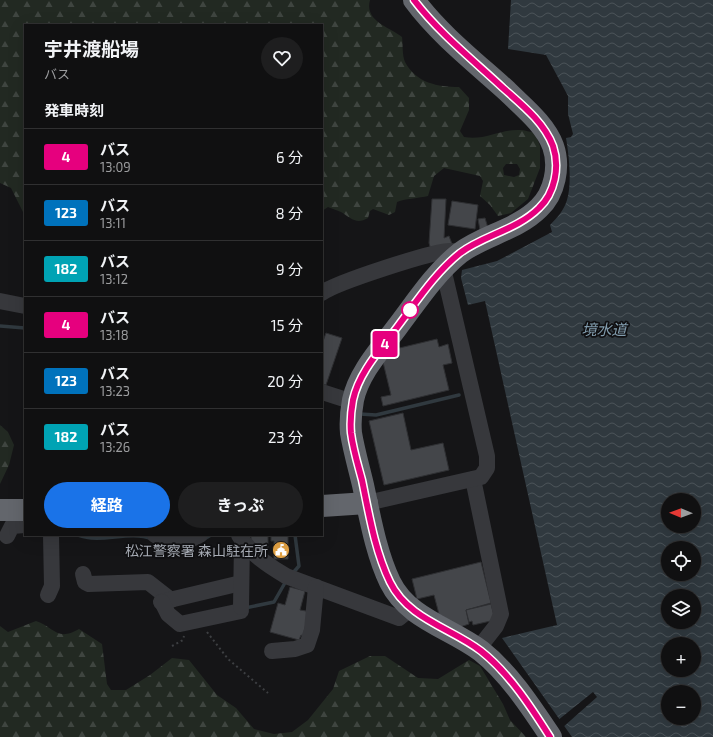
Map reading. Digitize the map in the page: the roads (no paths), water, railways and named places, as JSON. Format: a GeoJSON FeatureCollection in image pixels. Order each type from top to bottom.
{"type":"FeatureCollection","features":[{"type":"Feature","properties":{"kind":"highway"},"geometry":{"type":"LineString","coordinates":[[414,0],[442,31],[526,109],[545,131],[553,147],[556,167],[554,184],[548,198],[539,208],[504,230],[472,245],[443,268],[364,372],[356,388],[353,402],[351,433],[384,568],[392,585],[411,608],[478,649],[503,672],[550,737]]}},
{"type":"Feature","properties":{"kind":"highway"},"geometry":{"type":"LineString","coordinates":[[323,506],[367,503]]}},
{"type":"Feature","properties":{"kind":"highway"},"geometry":{"type":"LineString","coordinates":[[0,510],[24,510]]}},
{"type":"Feature","properties":{"kind":"street"},"geometry":{"type":"LineString","coordinates":[[323,293],[351,280],[416,259],[450,251],[460,253]]}},
{"type":"Feature","properties":{"kind":"street"},"geometry":{"type":"LineString","coordinates":[[367,503],[481,477],[485,473],[487,456],[443,268]]}},
{"type":"Feature","properties":{"kind":"street"},"geometry":{"type":"LineString","coordinates":[[0,301],[24,306]]}},
{"type":"Feature","properties":{"kind":"street"},"geometry":{"type":"LineString","coordinates":[[323,392],[353,402]]}},
{"type":"Feature","properties":{"kind":"street"},"geometry":{"type":"LineString","coordinates":[[473,479],[502,614],[496,626],[478,649]]}},
{"type":"Feature","properties":{"kind":"street"},"geometry":{"type":"LineString","coordinates":[[7,536],[10,527],[15,525],[24,525]]}},
{"type":"Feature","properties":{"kind":"street"},"geometry":{"type":"LineString","coordinates":[[48,595],[52,586],[51,536]]}},
{"type":"Feature","properties":{"kind":"street"},"geometry":{"type":"LineString","coordinates":[[157,536],[166,542],[176,544],[189,541],[198,536]]}},
{"type":"Feature","properties":{"kind":"street"},"geometry":{"type":"LineString","coordinates":[[240,538],[270,567],[286,576],[399,618],[411,608]]}},
{"type":"Feature","properties":{"kind":"street"},"geometry":{"type":"LineString","coordinates":[[83,574],[85,582],[89,584],[148,582],[164,602],[168,614],[180,624],[203,619],[241,609],[240,538]]}},
{"type":"Feature","properties":{"kind":"street"},"geometry":{"type":"LineString","coordinates":[[164,602],[241,582]]}},
{"type":"Feature","properties":{"kind":"street"},"geometry":{"type":"LineString","coordinates":[[272,651],[295,649],[307,645],[312,630],[316,587]]}},
{"type":"Feature","properties":{"kind":"water","name":"境水道"},"geometry":{"type":"Polygon","coordinates":[[[511,0],[713,0],[713,737],[572,737],[502,638],[557,625],[485,301],[468,305],[461,278],[462,270],[497,261],[552,232],[550,225],[558,217],[566,204],[569,193],[570,169],[566,138],[571,137],[573,134],[568,114],[568,96],[546,55],[508,49],[511,0]]]}},
{"type":"Feature","properties":{"kind":"waterway"},"geometry":{"type":"LineString","coordinates":[[0,326],[24,328]]}},
{"type":"Feature","properties":{"kind":"waterway"},"geometry":{"type":"LineString","coordinates":[[360,414],[376,415],[459,395]]}},
{"type":"Feature","properties":{"kind":"waterway"},"geometry":{"type":"LineString","coordinates":[[82,536],[96,538],[134,536]]}},
{"type":"Feature","properties":{"kind":"waterway"},"geometry":{"type":"LineString","coordinates":[[134,536],[152,539]]}},
{"type":"Feature","properties":{"kind":"waterway"},"geometry":{"type":"LineString","coordinates":[[204,539],[209,536]]}},
{"type":"Feature","properties":{"kind":"waterway"},"geometry":{"type":"LineString","coordinates":[[292,574],[299,566],[295,536]]}},
{"type":"Feature","properties":{"kind":"waterway"},"geometry":{"type":"LineString","coordinates":[[245,608],[274,602],[286,581]]}},
{"type":"Feature","properties":{"kind":"place","name":"松江警察署 森山駐在所"},"geometry":{"type":"Point","coordinates":[281,550]}}]}
